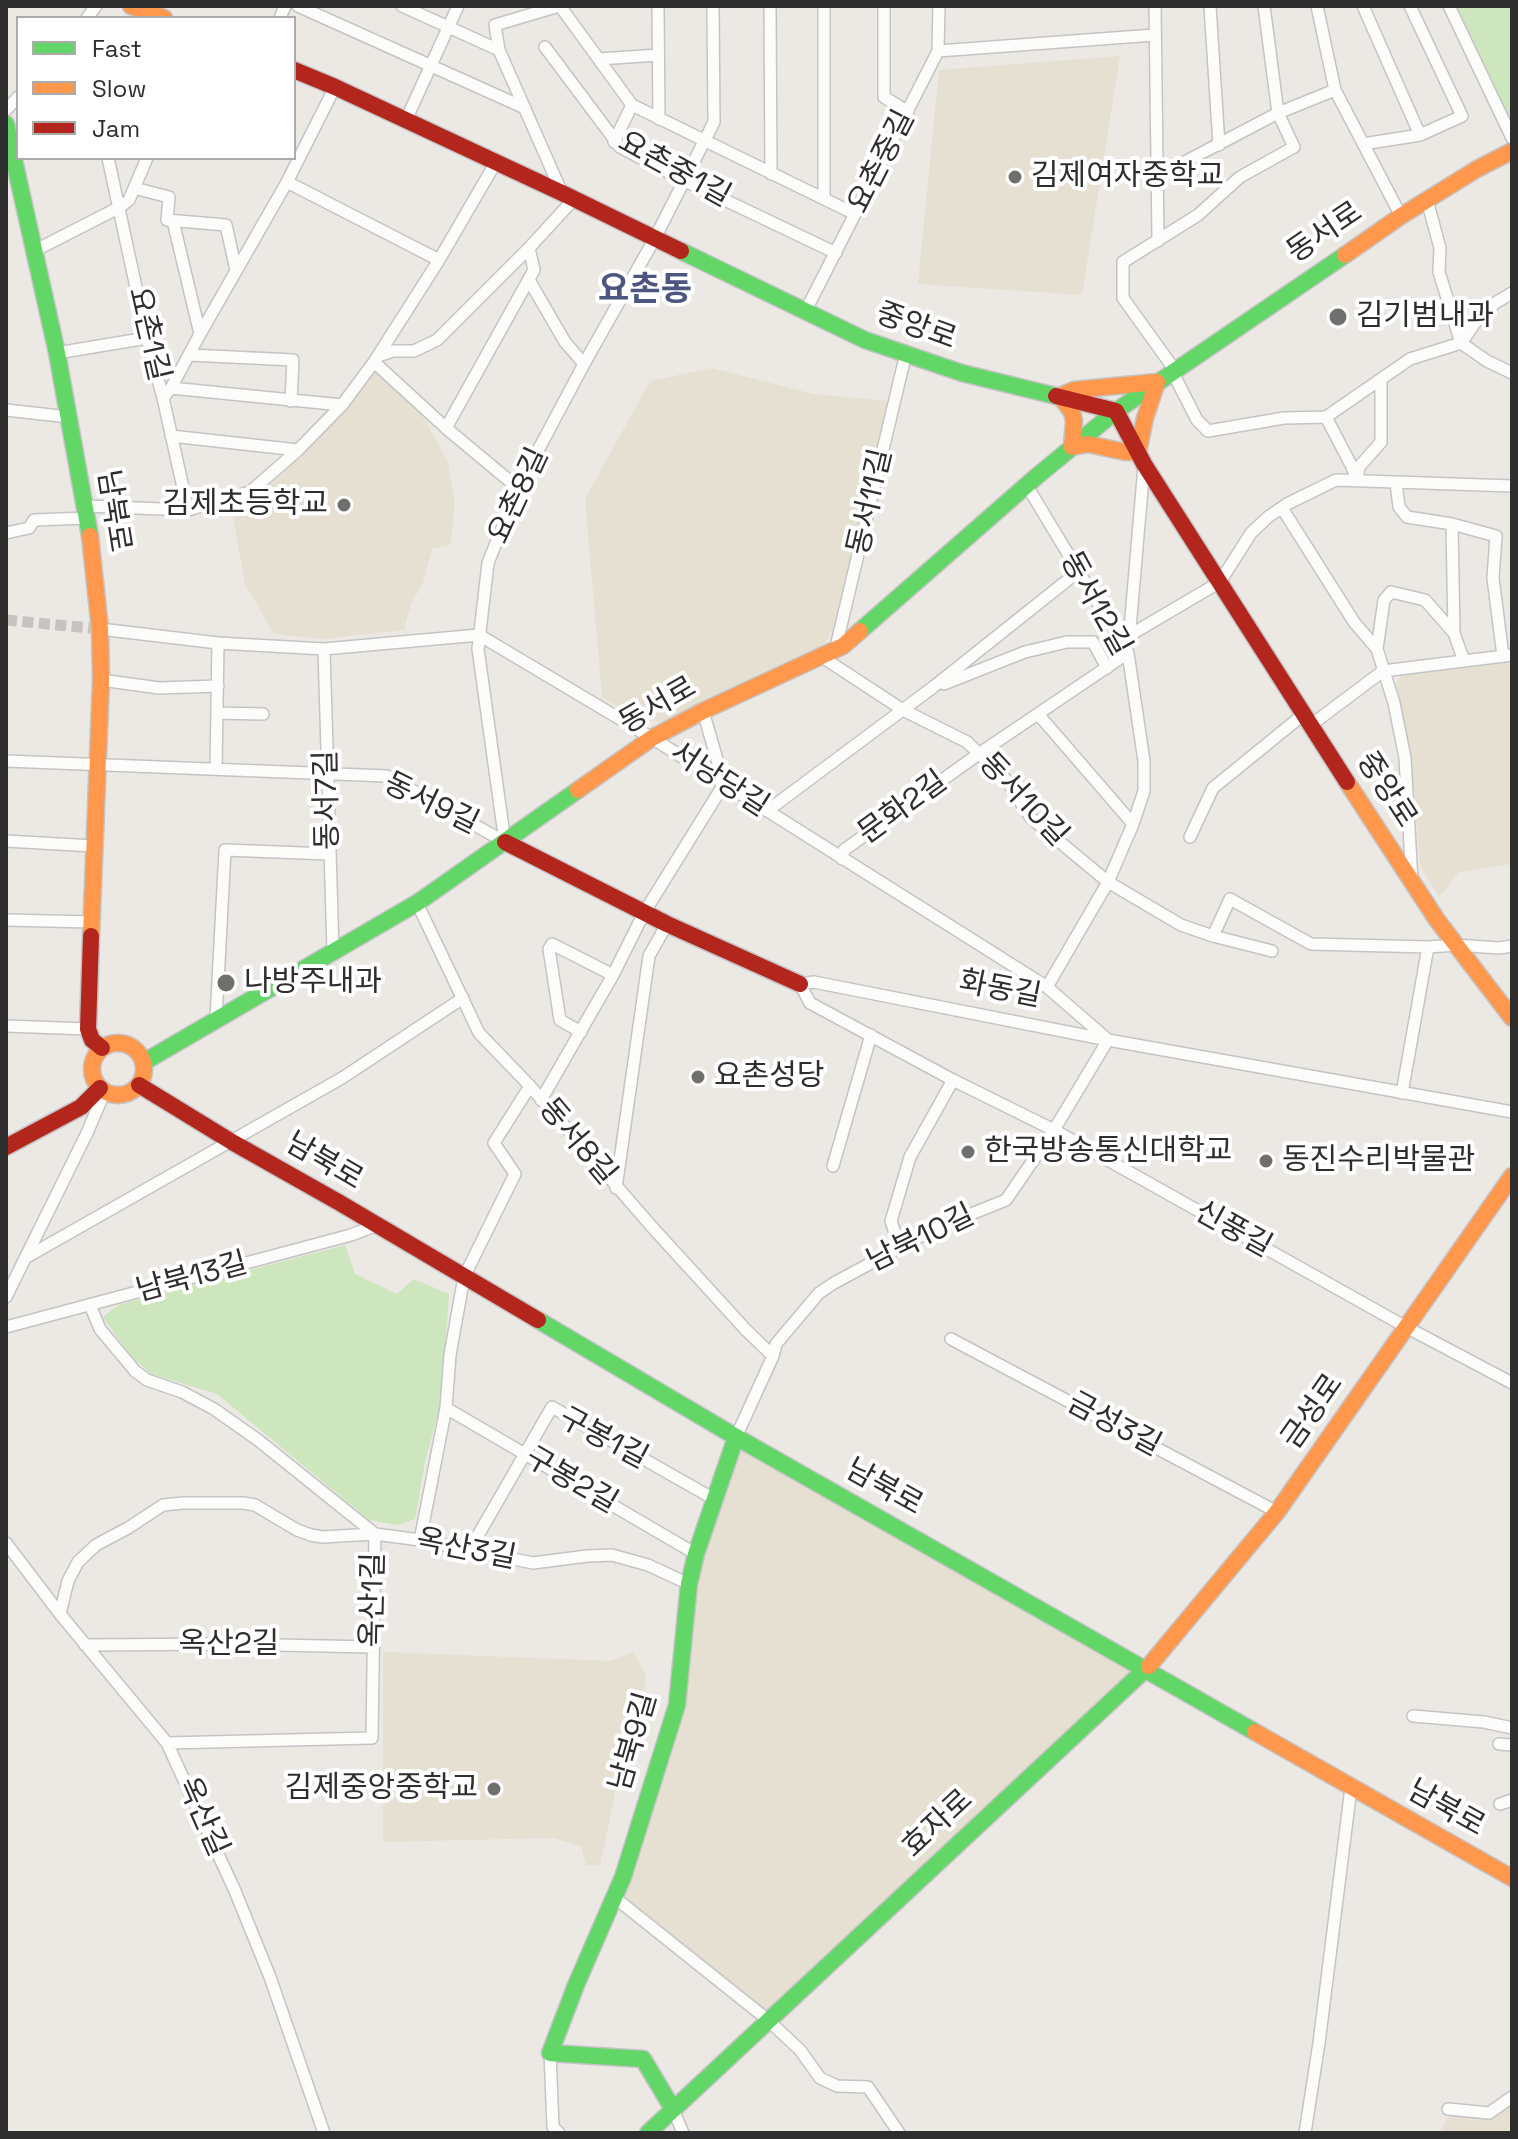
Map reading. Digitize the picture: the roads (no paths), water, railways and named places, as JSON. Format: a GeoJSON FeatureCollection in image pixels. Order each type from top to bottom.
{"type":"FeatureCollection","features":[{"type":"Feature","properties":{"kind":"main road"},"geometry":{"type":"LineString","coordinates":[[131,6],[158,16]]}},
{"type":"Feature","properties":{"kind":"main road","name":"중앙로"},"geometry":{"type":"LineString","coordinates":[[296,71],[568,196],[865,340],[962,373],[1116,411],[1141,458],[1413,885],[1512,1018]]}},
{"type":"Feature","properties":{"kind":"main road","name":"남북로"},"geometry":{"type":"LineString","coordinates":[[6,124],[10,159],[57,353],[87,512],[100,629],[101,680],[88,1029]]}},
{"type":"Feature","properties":{"kind":"main road","name":"동서로"},"geometry":{"type":"LineString","coordinates":[[144,1062],[417,903],[652,738],[703,711],[829,654],[1116,411],[1401,216],[1512,151]]}},
{"type":"Feature","properties":{"kind":"main road"},"geometry":{"type":"LineString","coordinates":[[1157,382],[1145,418],[1141,458],[1088,444],[1072,447],[1072,412],[1060,396],[1074,390],[1157,382]]}},
{"type":"Feature","properties":{"kind":"main road","name":"화동길"},"geometry":{"type":"LineString","coordinates":[[505,842],[644,913],[800,984]]}},
{"type":"Feature","properties":{"kind":"main road"},"geometry":{"type":"LineString","coordinates":[[88,1029],[92,1040],[102,1048]]}},
{"type":"Feature","properties":{"kind":"main road"},"geometry":{"type":"LineString","coordinates":[[114,1043],[127,1044],[137,1051],[144,1062],[144,1074],[139,1085],[123,1095],[102,1090],[93,1077],[93,1064],[102,1048],[114,1043]]}},
{"type":"Feature","properties":{"kind":"main road","name":"남북로"},"geometry":{"type":"LineString","coordinates":[[139,1085],[736,1437],[1512,1878]]}},
{"type":"Feature","properties":{"kind":"main road"},"geometry":{"type":"LineString","coordinates":[[6,1147],[81,1107],[102,1090]]}},
{"type":"Feature","properties":{"kind":"main road","name":"금성로"},"geometry":{"type":"LineString","coordinates":[[1146,1669],[1277,1512],[1512,1176]]}},
{"type":"Feature","properties":{"kind":"main road","name":"남북9길"},"geometry":{"type":"LineString","coordinates":[[550,2053],[623,1877],[677,1705],[689,1584],[696,1554],[736,1437]]}},
{"type":"Feature","properties":{"kind":"main road","name":"효자로"},"geometry":{"type":"LineString","coordinates":[[648,2133],[1146,1669]]}},
{"type":"Feature","properties":{"kind":"main road"},"geometry":{"type":"LineString","coordinates":[[550,2053],[643,2059],[673,2109]]}},
{"type":"Feature","properties":{"kind":"street"},"geometry":{"type":"LineString","coordinates":[[298,6],[525,108]]}},
{"type":"Feature","properties":{"kind":"street"},"geometry":{"type":"LineString","coordinates":[[402,6],[499,50]]}},
{"type":"Feature","properties":{"kind":"street"},"geometry":{"type":"LineString","coordinates":[[406,120],[458,6]]}},
{"type":"Feature","properties":{"kind":"street"},"geometry":{"type":"LineString","coordinates":[[376,359],[393,351],[414,351],[437,340],[529,248],[568,196],[499,50],[495,25],[559,6],[632,105],[855,214]]}},
{"type":"Feature","properties":{"kind":"street"},"geometry":{"type":"LineString","coordinates":[[658,6],[659,119]]}},
{"type":"Feature","properties":{"kind":"street"},"geometry":{"type":"LineString","coordinates":[[655,238],[714,122],[713,6]]}},
{"type":"Feature","properties":{"kind":"street"},"geometry":{"type":"LineString","coordinates":[[770,6],[771,174]]}},
{"type":"Feature","properties":{"kind":"street"},"geometry":{"type":"LineString","coordinates":[[824,6],[824,199]]}},
{"type":"Feature","properties":{"kind":"street"},"geometry":{"type":"LineString","coordinates":[[884,6],[884,97],[908,112]]}},
{"type":"Feature","properties":{"kind":"street","name":"요촌중길"},"geometry":{"type":"LineString","coordinates":[[805,312],[938,51],[939,6]]}},
{"type":"Feature","properties":{"kind":"street"},"geometry":{"type":"LineString","coordinates":[[1155,6],[1158,241]]}},
{"type":"Feature","properties":{"kind":"street"},"geometry":{"type":"LineString","coordinates":[[1210,6],[1219,145]]}},
{"type":"Feature","properties":{"kind":"street"},"geometry":{"type":"LineString","coordinates":[[1264,6],[1278,113],[1294,147],[1240,177],[1198,215],[1123,262],[1123,298],[1173,370],[1197,420],[1208,431],[1284,418],[1326,417],[1410,359],[1461,343],[1477,320],[1495,303],[1512,293]]}},
{"type":"Feature","properties":{"kind":"street"},"geometry":{"type":"LineString","coordinates":[[1317,6],[1335,90],[1401,216]]}},
{"type":"Feature","properties":{"kind":"street"},"geometry":{"type":"LineString","coordinates":[[1363,6],[1420,135]]}},
{"type":"Feature","properties":{"kind":"street"},"geometry":{"type":"LineString","coordinates":[[1363,144],[1420,135],[1462,116],[1410,6]]}},
{"type":"Feature","properties":{"kind":"street"},"geometry":{"type":"LineString","coordinates":[[1449,6],[1512,138]]}},
{"type":"Feature","properties":{"kind":"street"},"geometry":{"type":"LineString","coordinates":[[938,51],[1154,35]]}},
{"type":"Feature","properties":{"kind":"street","name":"요촌중1길"},"geometry":{"type":"LineString","coordinates":[[545,47],[620,147],[836,253]]}},
{"type":"Feature","properties":{"kind":"street"},"geometry":{"type":"LineString","coordinates":[[599,59],[658,55]]}},
{"type":"Feature","properties":{"kind":"street"},"geometry":{"type":"LineString","coordinates":[[163,398],[287,182],[335,87]]}},
{"type":"Feature","properties":{"kind":"street"},"geometry":{"type":"LineString","coordinates":[[1156,177],[1278,113],[1335,90]]}},
{"type":"Feature","properties":{"kind":"street"},"geometry":{"type":"LineString","coordinates":[[614,142],[632,105]]}},
{"type":"Feature","properties":{"kind":"street","name":"요촌1길"},"geometry":{"type":"LineString","coordinates":[[108,160],[188,510]]}},
{"type":"Feature","properties":{"kind":"street"},"geometry":{"type":"LineString","coordinates":[[34,251],[129,200],[146,160]]}},
{"type":"Feature","properties":{"kind":"street"},"geometry":{"type":"LineString","coordinates":[[6,533],[29,528],[34,520],[87,512],[188,510],[250,492],[298,450],[342,405],[376,359],[439,260],[496,162]]}},
{"type":"Feature","properties":{"kind":"street"},"geometry":{"type":"LineString","coordinates":[[287,182],[439,260]]}},
{"type":"Feature","properties":{"kind":"street"},"geometry":{"type":"LineString","coordinates":[[134,188],[169,197],[170,220],[200,334]]}},
{"type":"Feature","properties":{"kind":"street"},"geometry":{"type":"LineString","coordinates":[[1427,200],[1440,248],[1439,272],[1461,343],[1512,373]]}},
{"type":"Feature","properties":{"kind":"street"},"geometry":{"type":"LineString","coordinates":[[170,220],[226,225],[236,270]]}},
{"type":"Feature","properties":{"kind":"street","name":"요촌8길"},"geometry":{"type":"LineString","coordinates":[[479,635],[488,563],[518,488],[655,238]]}},
{"type":"Feature","properties":{"kind":"street"},"geometry":{"type":"LineString","coordinates":[[446,428],[534,270],[529,248]]}},
{"type":"Feature","properties":{"kind":"street"},"geometry":{"type":"LineString","coordinates":[[529,280],[565,342],[584,364]]}},
{"type":"Feature","properties":{"kind":"street"},"geometry":{"type":"LineString","coordinates":[[57,353],[147,338]]}},
{"type":"Feature","properties":{"kind":"street","name":"동서11길"},"geometry":{"type":"LineString","coordinates":[[829,654],[906,353]]}},
{"type":"Feature","properties":{"kind":"street"},"geometry":{"type":"LineString","coordinates":[[190,355],[293,360],[291,401]]}},
{"type":"Feature","properties":{"kind":"street"},"geometry":{"type":"LineString","coordinates":[[376,359],[446,428],[518,488]]}},
{"type":"Feature","properties":{"kind":"street"},"geometry":{"type":"LineString","coordinates":[[1357,480],[1359,467],[1381,442],[1381,379]]}},
{"type":"Feature","properties":{"kind":"street"},"geometry":{"type":"LineString","coordinates":[[171,388],[342,405]]}},
{"type":"Feature","properties":{"kind":"street"},"geometry":{"type":"LineString","coordinates":[[6,410],[69,417]]}},
{"type":"Feature","properties":{"kind":"street"},"geometry":{"type":"LineString","coordinates":[[1326,417],[1357,480]]}},
{"type":"Feature","properties":{"kind":"street"},"geometry":{"type":"LineString","coordinates":[[171,436],[298,450]]}},
{"type":"Feature","properties":{"kind":"street"},"geometry":{"type":"LineString","coordinates":[[1128,653],[1141,458]]}},
{"type":"Feature","properties":{"kind":"street"},"geometry":{"type":"LineString","coordinates":[[1130,635],[1220,582],[1251,533],[1268,517],[1336,480],[1512,486]]}},
{"type":"Feature","properties":{"kind":"street"},"geometry":{"type":"LineString","coordinates":[[1190,837],[1213,788],[1383,671],[1508,656],[1493,578],[1496,536],[1452,524],[1407,517],[1399,507],[1396,483]]}},
{"type":"Feature","properties":{"kind":"street","name":"동서12길"},"geometry":{"type":"LineString","coordinates":[[1027,486],[1128,653],[1144,761],[1144,791],[1133,824],[1108,882],[1047,987]]}},
{"type":"Feature","properties":{"kind":"street"},"geometry":{"type":"LineString","coordinates":[[1282,508],[1354,622],[1377,649]]}},
{"type":"Feature","properties":{"kind":"street"},"geometry":{"type":"LineString","coordinates":[[1452,524],[1454,633],[1464,661]]}},
{"type":"Feature","properties":{"kind":"street"},"geometry":{"type":"LineString","coordinates":[[767,811],[932,688],[1079,571]]}},
{"type":"Feature","properties":{"kind":"street"},"geometry":{"type":"LineString","coordinates":[[1413,885],[1405,758],[1394,703],[1377,649],[1384,600],[1391,592],[1425,600],[1454,633]]}},
{"type":"Feature","properties":{"kind":"street"},"geometry":{"type":"LineString","coordinates":[[100,629],[218,643],[324,649],[479,635]]}},
{"type":"Feature","properties":{"kind":"street","name":"서낭당길"},"geometry":{"type":"LineString","coordinates":[[479,635],[652,738],[1047,987],[1108,1040]]}},
{"type":"Feature","properties":{"kind":"street","name":"동서9길"},"geometry":{"type":"LineString","coordinates":[[479,635],[478,649],[505,842]]}},
{"type":"Feature","properties":{"kind":"street"},"geometry":{"type":"LineString","coordinates":[[932,688],[1025,652],[1067,642],[1093,642],[1107,668]]}},
{"type":"Feature","properties":{"kind":"street"},"geometry":{"type":"LineString","coordinates":[[216,769],[218,643]]}},
{"type":"Feature","properties":{"kind":"street","name":"동서7길"},"geometry":{"type":"LineString","coordinates":[[324,649],[333,950]]}},
{"type":"Feature","properties":{"kind":"street","name":"문화2길"},"geometry":{"type":"LineString","coordinates":[[842,859],[844,850],[1128,653]]}},
{"type":"Feature","properties":{"kind":"street","name":"동서10길"},"geometry":{"type":"LineString","coordinates":[[829,654],[903,710],[967,742],[1007,781],[1031,818],[1108,882],[1181,925],[1272,951]]}},
{"type":"Feature","properties":{"kind":"street"},"geometry":{"type":"LineString","coordinates":[[101,680],[159,688],[218,686]]}},
{"type":"Feature","properties":{"kind":"street"},"geometry":{"type":"LineString","coordinates":[[541,1100],[613,975],[644,913],[724,784],[703,711]]}},
{"type":"Feature","properties":{"kind":"street"},"geometry":{"type":"LineString","coordinates":[[217,713],[263,714]]}},
{"type":"Feature","properties":{"kind":"street"},"geometry":{"type":"LineString","coordinates":[[1038,714],[1133,824]]}},
{"type":"Feature","properties":{"kind":"street","name":"동서9길"},"geometry":{"type":"LineString","coordinates":[[6,761],[387,776],[505,842]]}},
{"type":"Feature","properties":{"kind":"street"},"geometry":{"type":"LineString","coordinates":[[6,841],[94,846]]}},
{"type":"Feature","properties":{"kind":"street"},"geometry":{"type":"LineString","coordinates":[[216,1019],[225,850],[329,854]]}},
{"type":"Feature","properties":{"kind":"street"},"geometry":{"type":"LineString","coordinates":[[1213,936],[1230,899],[1311,944],[1512,946]]}},
{"type":"Feature","properties":{"kind":"street","name":"동서8길"},"geometry":{"type":"LineString","coordinates":[[417,903],[479,1033],[530,1086],[616,1188],[773,1356]]}},
{"type":"Feature","properties":{"kind":"street"},"geometry":{"type":"LineString","coordinates":[[6,920],[92,922]]}},
{"type":"Feature","properties":{"kind":"street"},"geometry":{"type":"LineString","coordinates":[[616,1188],[649,956],[667,924]]}},
{"type":"Feature","properties":{"kind":"street"},"geometry":{"type":"LineString","coordinates":[[581,1032],[560,1020],[549,949],[552,944],[613,975]]}},
{"type":"Feature","properties":{"kind":"street"},"geometry":{"type":"LineString","coordinates":[[1402,1093],[1428,947]]}},
{"type":"Feature","properties":{"kind":"street","name":"화동길"},"geometry":{"type":"LineString","coordinates":[[800,984],[814,982],[1108,1040],[1512,1112]]}},
{"type":"Feature","properties":{"kind":"street","name":"신풍길"},"geometry":{"type":"LineString","coordinates":[[800,984],[810,1003],[1054,1130],[1512,1383]]}},
{"type":"Feature","properties":{"kind":"street","name":"남북로"},"geometry":{"type":"LineString","coordinates":[[232,1142],[342,1078],[463,998]]}},
{"type":"Feature","properties":{"kind":"street"},"geometry":{"type":"LineString","coordinates":[[6,1026],[88,1029]]}},
{"type":"Feature","properties":{"kind":"street"},"geometry":{"type":"LineString","coordinates":[[833,1166],[871,1035]]}},
{"type":"Feature","properties":{"kind":"street","name":"남북10길"},"geometry":{"type":"LineString","coordinates":[[736,1437],[776,1344],[819,1293],[934,1229],[1006,1200],[1054,1130],[1108,1040]]}},
{"type":"Feature","properties":{"kind":"street"},"geometry":{"type":"LineString","coordinates":[[900,1248],[891,1221],[910,1157],[953,1080]]}},
{"type":"Feature","properties":{"kind":"street"},"geometry":{"type":"LineString","coordinates":[[420,1540],[446,1408],[450,1355],[464,1277],[515,1174],[494,1143],[530,1086]]}},
{"type":"Feature","properties":{"kind":"street"},"geometry":{"type":"LineString","coordinates":[[6,1297],[87,1133],[102,1090]]}},
{"type":"Feature","properties":{"kind":"street"},"geometry":{"type":"LineString","coordinates":[[25,1258],[232,1142]]}},
{"type":"Feature","properties":{"kind":"street","name":"남북13길"},"geometry":{"type":"LineString","coordinates":[[6,1327],[351,1235],[377,1225]]}},
{"type":"Feature","properties":{"kind":"street","name":"옥산1길"},"geometry":{"type":"LineString","coordinates":[[90,1305],[100,1329],[135,1371],[147,1380],[182,1392],[214,1409],[258,1440],[375,1534],[372,1738],[167,1743]]}},
{"type":"Feature","properties":{"kind":"street","name":"금성3길"},"geometry":{"type":"LineString","coordinates":[[951,1339],[1277,1512]]}},
{"type":"Feature","properties":{"kind":"street","name":"구봉1길"},"geometry":{"type":"LineString","coordinates":[[469,1551],[552,1407],[714,1499]]}},
{"type":"Feature","properties":{"kind":"street","name":"구봉2길"},"geometry":{"type":"LineString","coordinates":[[446,1408],[696,1554]]}},
{"type":"Feature","properties":{"kind":"street","name":"옥산3길"},"geometry":{"type":"LineString","coordinates":[[60,1614],[68,1581],[78,1562],[96,1545],[163,1505],[211,1502],[255,1505],[297,1530],[322,1537],[375,1534],[533,1563],[612,1555],[648,1565],[689,1584]]}},
{"type":"Feature","properties":{"kind":"street","name":"옥산길"},"geometry":{"type":"LineString","coordinates":[[6,1543],[60,1614],[167,1743],[235,1891],[270,1977],[324,2133]]}},
{"type":"Feature","properties":{"kind":"street","name":"옥산2길"},"geometry":{"type":"LineString","coordinates":[[85,1645],[373,1647]]}},
{"type":"Feature","properties":{"kind":"street"},"geometry":{"type":"LineString","coordinates":[[1413,1716],[1484,1722],[1512,1728]]}},
{"type":"Feature","properties":{"kind":"street"},"geometry":{"type":"LineString","coordinates":[[1499,1744],[1512,1745]]}},
{"type":"Feature","properties":{"kind":"street"},"geometry":{"type":"LineString","coordinates":[[1305,2133],[1351,1788]]}},
{"type":"Feature","properties":{"kind":"street"},"geometry":{"type":"LineString","coordinates":[[614,1897],[768,2020],[800,2050],[820,2078],[837,2086],[868,2087],[899,2133]]}},
{"type":"Feature","properties":{"kind":"street"},"geometry":{"type":"LineString","coordinates":[[550,2053],[553,2127],[559,2133]]}},
{"type":"Feature","properties":{"kind":"street"},"geometry":{"type":"LineString","coordinates":[[1448,2109],[1489,2113],[1512,2097]]}},
{"type":"Feature","properties":{"kind":"street"},"geometry":{"type":"LineString","coordinates":[[673,2109],[683,2133]]}},
{"type":"Feature","properties":{"kind":"tunnel"},"geometry":{"type":"LineString","coordinates":[[6,620],[100,629]]}},
{"type":"Feature","properties":{"kind":"place","name":"김제여자중학교"},"geometry":{"type":"Point","coordinates":[1015,177]}},
{"type":"Feature","properties":{"kind":"place","name":"김기범내과"},"geometry":{"type":"Point","coordinates":[1338,317]}},
{"type":"Feature","properties":{"kind":"place","name":"김제초등학교"},"geometry":{"type":"Point","coordinates":[344,505]}},
{"type":"Feature","properties":{"kind":"place","name":"나방주내과"},"geometry":{"type":"Point","coordinates":[226,983]}},
{"type":"Feature","properties":{"kind":"place","name":"요촌성당"},"geometry":{"type":"Point","coordinates":[698,1077]}},
{"type":"Feature","properties":{"kind":"place","name":"한국방송통신대학교"},"geometry":{"type":"Point","coordinates":[968,1152]}},
{"type":"Feature","properties":{"kind":"place","name":"동진수리박물관"},"geometry":{"type":"Point","coordinates":[1266,1161]}},
{"type":"Feature","properties":{"kind":"place","name":"김제중앙중학교"},"geometry":{"type":"Point","coordinates":[494,1789]}},
{"type":"Feature","properties":{"kind":"district","name":"요촌동"},"geometry":{"type":"Point","coordinates":[645,291]}}]}
